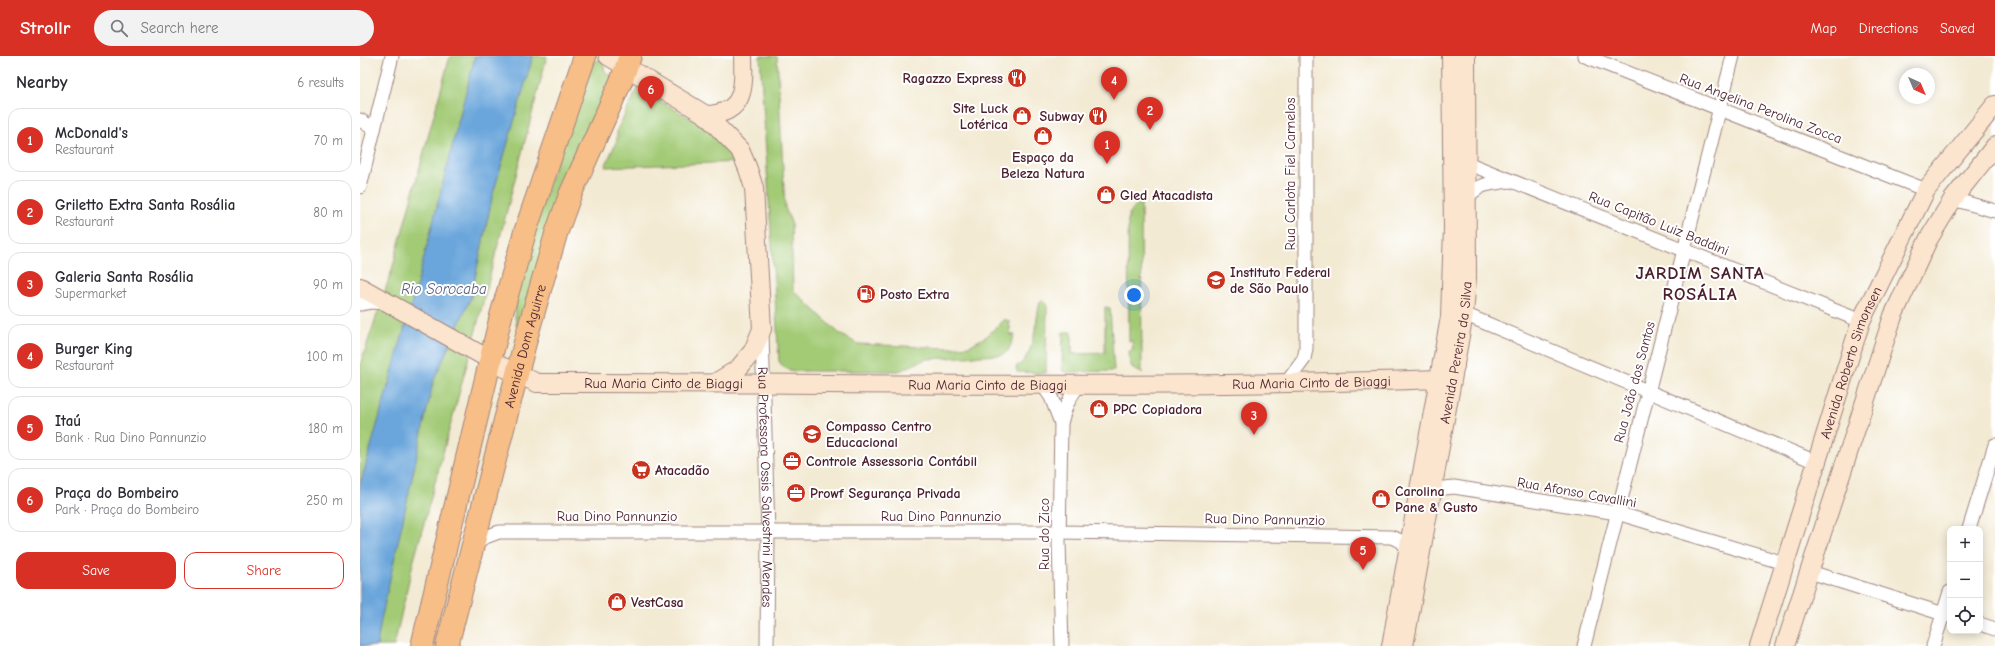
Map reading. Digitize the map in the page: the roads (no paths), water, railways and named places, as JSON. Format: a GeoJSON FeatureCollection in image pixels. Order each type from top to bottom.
{"type":"FeatureCollection","features":[{"type":"Feature","properties":{"kind":"highway"},"geometry":{"type":"LineString","coordinates":[[422,646],[483,356],[585,56]]}},
{"type":"Feature","properties":{"kind":"highway","name":"Avenida Dom Aguirre"},"geometry":{"type":"LineString","coordinates":[[447,646],[517,374],[556,234],[570,195],[628,62]]}},
{"type":"Feature","properties":{"kind":"main road","name":"Rua Professora Ossis Salvestrini Mendes"},"geometry":{"type":"LineString","coordinates":[[608,56],[628,62],[706,115],[740,150],[748,169],[754,188],[762,329],[753,351],[738,369],[714,383]]}},
{"type":"Feature","properties":{"kind":"main road"},"geometry":{"type":"LineString","coordinates":[[706,115],[720,115],[731,109],[740,96],[744,81],[743,56]]}},
{"type":"Feature","properties":{"kind":"main road","name":"Avenida Pereira da Silva"},"geometry":{"type":"LineString","coordinates":[[1391,646],[1450,317],[1452,275],[1451,56]]}},
{"type":"Feature","properties":{"kind":"main road","name":"Avenida Pereira da Silva"},"geometry":{"type":"LineString","coordinates":[[1404,646],[1464,314],[1467,278],[1466,56]]}},
{"type":"Feature","properties":{"kind":"main road","name":"Avenida Roberto Simonsen"},"geometry":{"type":"LineString","coordinates":[[1759,646],[1861,321],[1926,190],[1995,105]]}},
{"type":"Feature","properties":{"kind":"main road","name":"Avenida Roberto Simonsen"},"geometry":{"type":"LineString","coordinates":[[1785,646],[1893,316],[1928,240],[1953,199],[1995,146]]}},
{"type":"Feature","properties":{"kind":"main road","name":"Rua Maria Cinto de Biaggi"},"geometry":{"type":"LineString","coordinates":[[360,287],[483,356],[537,383],[1079,385],[1439,378]]}},
{"type":"Feature","properties":{"kind":"main road"},"geometry":{"type":"LineString","coordinates":[[1439,378],[1455,366]]}},
{"type":"Feature","properties":{"kind":"street"},"geometry":{"type":"LineString","coordinates":[[360,187],[392,56]]}},
{"type":"Feature","properties":{"kind":"street","name":"Rua Carlota Fiel Carnelos"},"geometry":{"type":"LineString","coordinates":[[1287,382],[1304,359],[1306,349],[1306,56]]}},
{"type":"Feature","properties":{"kind":"street","name":"Rua Angelina Perolina Zocca"},"geometry":{"type":"LineString","coordinates":[[1586,56],[1926,190]]}},
{"type":"Feature","properties":{"kind":"street","name":"Rua João dos Santos"},"geometry":{"type":"LineString","coordinates":[[1584,646],[1721,109],[1733,56]]}},
{"type":"Feature","properties":{"kind":"street"},"geometry":{"type":"LineString","coordinates":[[360,120],[374,129]]}},
{"type":"Feature","properties":{"kind":"street","name":"Rua Capitão Luiz Baddini"},"geometry":{"type":"LineString","coordinates":[[1467,163],[1861,321]]}},
{"type":"Feature","properties":{"kind":"street"},"geometry":{"type":"LineString","coordinates":[[1467,198],[1476,188],[1511,181]]}},
{"type":"Feature","properties":{"kind":"street"},"geometry":{"type":"LineString","coordinates":[[1953,199],[1995,211]]}},
{"type":"Feature","properties":{"kind":"street"},"geometry":{"type":"LineString","coordinates":[[360,304],[371,302],[390,304]]}},
{"type":"Feature","properties":{"kind":"street"},"geometry":{"type":"LineString","coordinates":[[1464,314],[1816,462]]}},
{"type":"Feature","properties":{"kind":"street","name":"Rua Professora Ossis Salvestrini Mendes"},"geometry":{"type":"LineString","coordinates":[[762,329],[768,532],[767,646]]}},
{"type":"Feature","properties":{"kind":"street","name":"Rua do Zico"},"geometry":{"type":"LineString","coordinates":[[1042,384],[1050,397],[1061,423]]}},
{"type":"Feature","properties":{"kind":"street","name":"Rua do Zico"},"geometry":{"type":"LineString","coordinates":[[1062,646],[1059,532],[1061,423],[1065,408],[1071,395],[1079,385]]}},
{"type":"Feature","properties":{"kind":"street"},"geometry":{"type":"LineString","coordinates":[[1970,526],[1995,445]]}},
{"type":"Feature","properties":{"kind":"street","name":"Rua Afonso Cavallini"},"geometry":{"type":"LineString","coordinates":[[1432,492],[1454,487],[1617,513],[1784,563]]}},
{"type":"Feature","properties":{"kind":"street","name":"Rua Dino Pannunzio"},"geometry":{"type":"LineString","coordinates":[[473,547],[483,538],[499,532],[1059,532],[1391,537],[1401,541],[1408,549]]}},
{"type":"Feature","properties":{"kind":"street"},"geometry":{"type":"LineString","coordinates":[[1810,572],[1947,615],[1933,646]]}},
{"type":"Feature","properties":{"kind":"street"},"geometry":{"type":"LineString","coordinates":[[1983,625],[1995,629]]}},
{"type":"Feature","properties":{"kind":"water","name":"Rio Sorocaba"},"geometry":{"type":"Polygon","coordinates":[[[475,56],[533,56],[493,194],[471,297],[433,382],[381,620],[377,646],[360,646],[360,485],[419,277],[475,56]]]}},
{"type":"Feature","properties":{"kind":"place","name":"Ragazzo Express"},"geometry":{"type":"Point","coordinates":[1017,78]}},
{"type":"Feature","properties":{"kind":"place","name":"Burger King"},"geometry":{"type":"Point","coordinates":[1114,100]}},
{"type":"Feature","properties":{"kind":"place","name":"Praça do Bombeiro"},"geometry":{"type":"Point","coordinates":[651,109]}},
{"type":"Feature","properties":{"kind":"place","name":"Site Luck Lotérica"},"geometry":{"type":"Point","coordinates":[1022,116]}},
{"type":"Feature","properties":{"kind":"place","name":"Subway"},"geometry":{"type":"Point","coordinates":[1098,116]}},
{"type":"Feature","properties":{"kind":"place","name":"Griletto Extra Santa Rosália"},"geometry":{"type":"Point","coordinates":[1150,130]}},
{"type":"Feature","properties":{"kind":"place","name":"Espaço da Beleza Natura"},"geometry":{"type":"Point","coordinates":[1043,136]}},
{"type":"Feature","properties":{"kind":"place","name":"McDonald's"},"geometry":{"type":"Point","coordinates":[1107,164]}},
{"type":"Feature","properties":{"kind":"place","name":"Gled Atacadista"},"geometry":{"type":"Point","coordinates":[1106,195]}},
{"type":"Feature","properties":{"kind":"place","name":"Instituto Federal de São Paulo"},"geometry":{"type":"Point","coordinates":[1216,280]}},
{"type":"Feature","properties":{"kind":"place","name":"Posto Extra"},"geometry":{"type":"Point","coordinates":[866,294]}},
{"type":"Feature","properties":{"kind":"place","name":"PPC Copiadora"},"geometry":{"type":"Point","coordinates":[1099,409]}},
{"type":"Feature","properties":{"kind":"place","name":"Compasso Centro Educacional"},"geometry":{"type":"Point","coordinates":[812,434]}},
{"type":"Feature","properties":{"kind":"place","name":"Galeria Santa Rosália"},"geometry":{"type":"Point","coordinates":[1254,435]}},
{"type":"Feature","properties":{"kind":"place","name":"Controle Assessoria Contábil"},"geometry":{"type":"Point","coordinates":[792,461]}},
{"type":"Feature","properties":{"kind":"place","name":"Atacadão"},"geometry":{"type":"Point","coordinates":[641,470]}},
{"type":"Feature","properties":{"kind":"place","name":"Prowf Segurança Privada"},"geometry":{"type":"Point","coordinates":[796,493]}},
{"type":"Feature","properties":{"kind":"place","name":"Carolina Pane & Gusto"},"geometry":{"type":"Point","coordinates":[1381,499]}},
{"type":"Feature","properties":{"kind":"place","name":"Itaú"},"geometry":{"type":"Point","coordinates":[1363,570]}},
{"type":"Feature","properties":{"kind":"place","name":"VestCasa"},"geometry":{"type":"Point","coordinates":[617,602]}},
{"type":"Feature","properties":{"kind":"district","name":"JARDIM SANTA ROSÁLIA"},"geometry":{"type":"Point","coordinates":[1700,283]}}]}
